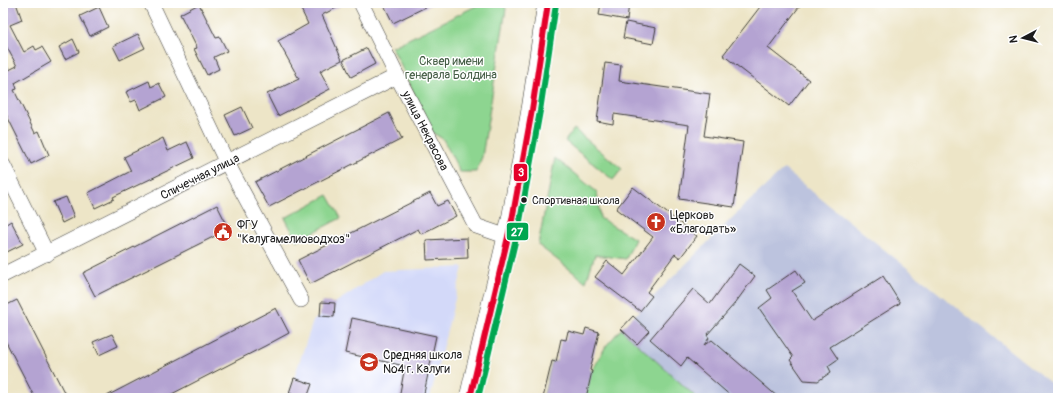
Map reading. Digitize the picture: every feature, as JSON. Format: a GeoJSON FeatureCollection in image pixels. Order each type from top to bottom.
{"type":"FeatureCollection","features":[{"type":"Feature","properties":{"kind":"main road"},"geometry":{"type":"LineString","coordinates":[[470,398],[508,237],[532,110],[548,3]]}},
{"type":"Feature","properties":{"kind":"street"},"geometry":{"type":"LineString","coordinates":[[152,3],[226,163],[301,300]]}},
{"type":"Feature","properties":{"kind":"street","name":"улица Некрасова"},"geometry":{"type":"LineString","coordinates":[[361,3],[397,76],[476,226],[508,237]]}},
{"type":"Feature","properties":{"kind":"street","name":"Спичечная улица"},"geometry":{"type":"LineString","coordinates":[[3,275],[397,76]]}},
{"type":"Feature","properties":{"kind":"street"},"geometry":{"type":"LineString","coordinates":[[3,165],[46,254]]}},
{"type":"Feature","properties":{"kind":"shaded area"},"geometry":{"type":"Polygon","coordinates":[[[784,169],[1058,389],[1058,398],[697,398],[621,329],[742,208],[784,169]]]}},
{"type":"Feature","properties":{"kind":"shaded area","name":"Средняя школа №4 г. Калуги"},"geometry":{"type":"Polygon","coordinates":[[[463,267],[430,398],[291,398],[289,393],[313,321],[320,316],[334,317],[335,303],[383,271],[463,267]]]}},
{"type":"Feature","properties":{"kind":"green space","name":"Сквер имени генерала Болдина"},"geometry":{"type":"Polygon","coordinates":[[[482,3],[503,3],[506,9],[482,157],[476,172],[460,172],[443,139],[433,133],[392,47],[482,3]]]}},
{"type":"Feature","properties":{"kind":"green space"},"geometry":{"type":"Polygon","coordinates":[[[574,129],[622,169],[613,180],[565,141],[574,129]]]}},
{"type":"Feature","properties":{"kind":"green space"},"geometry":{"type":"Polygon","coordinates":[[[555,158],[597,192],[600,218],[635,239],[626,259],[595,255],[586,282],[538,245],[555,158]]]}},
{"type":"Feature","properties":{"kind":"green space"},"geometry":{"type":"Polygon","coordinates":[[[328,195],[341,218],[297,241],[285,218],[328,195]]]}},
{"type":"Feature","properties":{"kind":"green space"},"geometry":{"type":"Polygon","coordinates":[[[621,329],[697,398],[543,398],[552,361],[592,371],[606,346],[621,329]]]}},
{"type":"Feature","properties":{"kind":"building"},"geometry":{"type":"Polygon","coordinates":[[[3,3],[16,3],[22,20],[10,25],[24,52],[34,46],[36,50],[42,47],[51,62],[15,83],[17,89],[14,90],[35,133],[39,131],[49,155],[31,164],[3,108],[3,59],[9,70],[17,66],[3,40],[3,3]]]}},
{"type":"Feature","properties":{"kind":"building"},"geometry":{"type":"Polygon","coordinates":[[[298,3],[346,3],[322,15],[342,60],[320,71],[330,89],[278,116],[267,94],[299,79],[278,41],[308,24],[298,3]]]}},
{"type":"Feature","properties":{"kind":"building"},"geometry":{"type":"Polygon","coordinates":[[[383,3],[434,3],[393,23],[383,3]]]}},
{"type":"Feature","properties":{"kind":"building"},"geometry":{"type":"Polygon","coordinates":[[[601,3],[629,3],[627,20],[599,15],[601,3]]]}},
{"type":"Feature","properties":{"kind":"building"},"geometry":{"type":"Polygon","coordinates":[[[763,3],[802,3],[768,48],[809,80],[789,106],[723,55],[763,3]]]}},
{"type":"Feature","properties":{"kind":"building"},"geometry":{"type":"Polygon","coordinates":[[[199,4],[216,38],[220,37],[227,51],[214,57],[219,69],[207,75],[194,49],[197,48],[180,14],[199,4]]]}},
{"type":"Feature","properties":{"kind":"building"},"geometry":{"type":"Polygon","coordinates":[[[99,7],[108,27],[90,36],[80,16],[99,7]]]}},
{"type":"Feature","properties":{"kind":"building"},"geometry":{"type":"Polygon","coordinates":[[[626,22],[656,28],[653,44],[623,38],[626,22]]]}},
{"type":"Feature","properties":{"kind":"building"},"geometry":{"type":"Polygon","coordinates":[[[138,34],[145,48],[120,60],[113,46],[138,34]]]}},
{"type":"Feature","properties":{"kind":"building"},"geometry":{"type":"Polygon","coordinates":[[[73,39],[79,52],[65,59],[59,47],[73,39]]]}},
{"type":"Feature","properties":{"kind":"building"},"geometry":{"type":"Polygon","coordinates":[[[367,48],[375,64],[351,77],[343,60],[367,48]]]}},
{"type":"Feature","properties":{"kind":"building"},"geometry":{"type":"Polygon","coordinates":[[[605,63],[621,65],[619,81],[710,94],[704,136],[743,142],[734,207],[679,199],[689,125],[614,114],[613,124],[597,121],[605,63]]]}},
{"type":"Feature","properties":{"kind":"building"},"geometry":{"type":"Polygon","coordinates":[[[149,81],[151,87],[159,83],[166,97],[140,110],[136,100],[131,102],[126,92],[149,81]]]}},
{"type":"Feature","properties":{"kind":"building"},"geometry":{"type":"Polygon","coordinates":[[[242,107],[252,128],[235,136],[225,115],[242,107]]]}},
{"type":"Feature","properties":{"kind":"building"},"geometry":{"type":"Polygon","coordinates":[[[389,113],[402,139],[269,207],[255,182],[389,113]]]}},
{"type":"Feature","properties":{"kind":"building"},"geometry":{"type":"Polygon","coordinates":[[[163,138],[168,151],[187,142],[194,158],[113,197],[114,199],[95,208],[88,193],[131,171],[124,157],[163,138]]]}},
{"type":"Feature","properties":{"kind":"building"},"geometry":{"type":"Polygon","coordinates":[[[633,187],[697,236],[680,258],[675,254],[647,292],[652,296],[640,311],[595,277],[607,261],[624,275],[653,237],[616,209],[633,187]]]}},
{"type":"Feature","properties":{"kind":"building"},"geometry":{"type":"Polygon","coordinates":[[[430,193],[437,206],[448,201],[456,216],[421,234],[418,229],[310,284],[298,260],[430,193]]]}},
{"type":"Feature","properties":{"kind":"building"},"geometry":{"type":"Polygon","coordinates":[[[66,197],[74,217],[62,223],[53,202],[66,197]]]}},
{"type":"Feature","properties":{"kind":"building"},"geometry":{"type":"Polygon","coordinates":[[[217,205],[229,229],[95,296],[83,273],[217,205]]]}},
{"type":"Feature","properties":{"kind":"building"},"geometry":{"type":"Polygon","coordinates":[[[11,221],[23,244],[3,254],[3,226],[11,221]]]}},
{"type":"Feature","properties":{"kind":"building"},"geometry":{"type":"Polygon","coordinates":[[[467,238],[468,258],[427,260],[426,240],[467,238]]]}},
{"type":"Feature","properties":{"kind":"building"},"geometry":{"type":"Polygon","coordinates":[[[739,264],[755,276],[736,302],[707,335],[709,338],[704,345],[712,340],[779,398],[733,398],[687,358],[681,366],[650,339],[693,289],[710,304],[739,264]]]}},
{"type":"Feature","properties":{"kind":"building"},"geometry":{"type":"Polygon","coordinates":[[[796,270],[805,283],[792,291],[812,321],[883,276],[900,303],[830,347],[838,359],[828,366],[831,372],[818,381],[804,380],[790,360],[793,357],[759,308],[772,298],[767,290],[796,270]]]}},
{"type":"Feature","properties":{"kind":"building"},"geometry":{"type":"Polygon","coordinates":[[[17,300],[67,398],[35,398],[3,336],[3,307],[17,300]]]}},
{"type":"Feature","properties":{"kind":"building"},"geometry":{"type":"Polygon","coordinates":[[[321,302],[335,303],[334,317],[320,316],[321,302]]]}},
{"type":"Feature","properties":{"kind":"building"},"geometry":{"type":"Polygon","coordinates":[[[276,308],[289,333],[265,346],[164,398],[103,398],[276,308]]]}},
{"type":"Feature","properties":{"kind":"building"},"geometry":{"type":"Polygon","coordinates":[[[633,316],[649,331],[637,344],[621,329],[633,316]]]}},
{"type":"Feature","properties":{"kind":"building"},"geometry":{"type":"Polygon","coordinates":[[[352,318],[436,336],[423,398],[399,398],[405,366],[345,353],[352,318]]]}},
{"type":"Feature","properties":{"kind":"building"},"geometry":{"type":"Polygon","coordinates":[[[586,328],[599,332],[590,370],[592,371],[586,398],[543,398],[552,361],[556,362],[561,339],[566,340],[568,331],[584,335],[586,328]]]}},
{"type":"Feature","properties":{"kind":"building"},"geometry":{"type":"Polygon","coordinates":[[[112,334],[118,346],[99,355],[93,342],[112,334]]]}},
{"type":"Feature","properties":{"kind":"building"},"geometry":{"type":"Polygon","coordinates":[[[294,378],[312,384],[307,398],[289,393],[294,378]]]}},
{"type":"Feature","properties":{"kind":"transit line","name":"3"},"geometry":{"type":"LineString","coordinates":[[470,398],[512,220],[532,110],[548,3]]}},
{"type":"Feature","properties":{"kind":"transit line","name":"27"},"geometry":{"type":"LineString","coordinates":[[478,398],[520,221],[540,111],[556,4]]}},
{"type":"Feature","properties":{"kind":"place","name":"Спортивная школа"},"geometry":{"type":"Point","coordinates":[524,200]}},
{"type":"Feature","properties":{"kind":"place","name":"Церковь «Благодать»"},"geometry":{"type":"Point","coordinates":[656,222]}},
{"type":"Feature","properties":{"kind":"place","name":"ФГУ \"Калугамелиоводхоз\""},"geometry":{"type":"Point","coordinates":[223,232]}},
{"type":"Feature","properties":{"kind":"place","name":"Средняя школа №4 г. Калуги"},"geometry":{"type":"Point","coordinates":[369,362]}}]}
